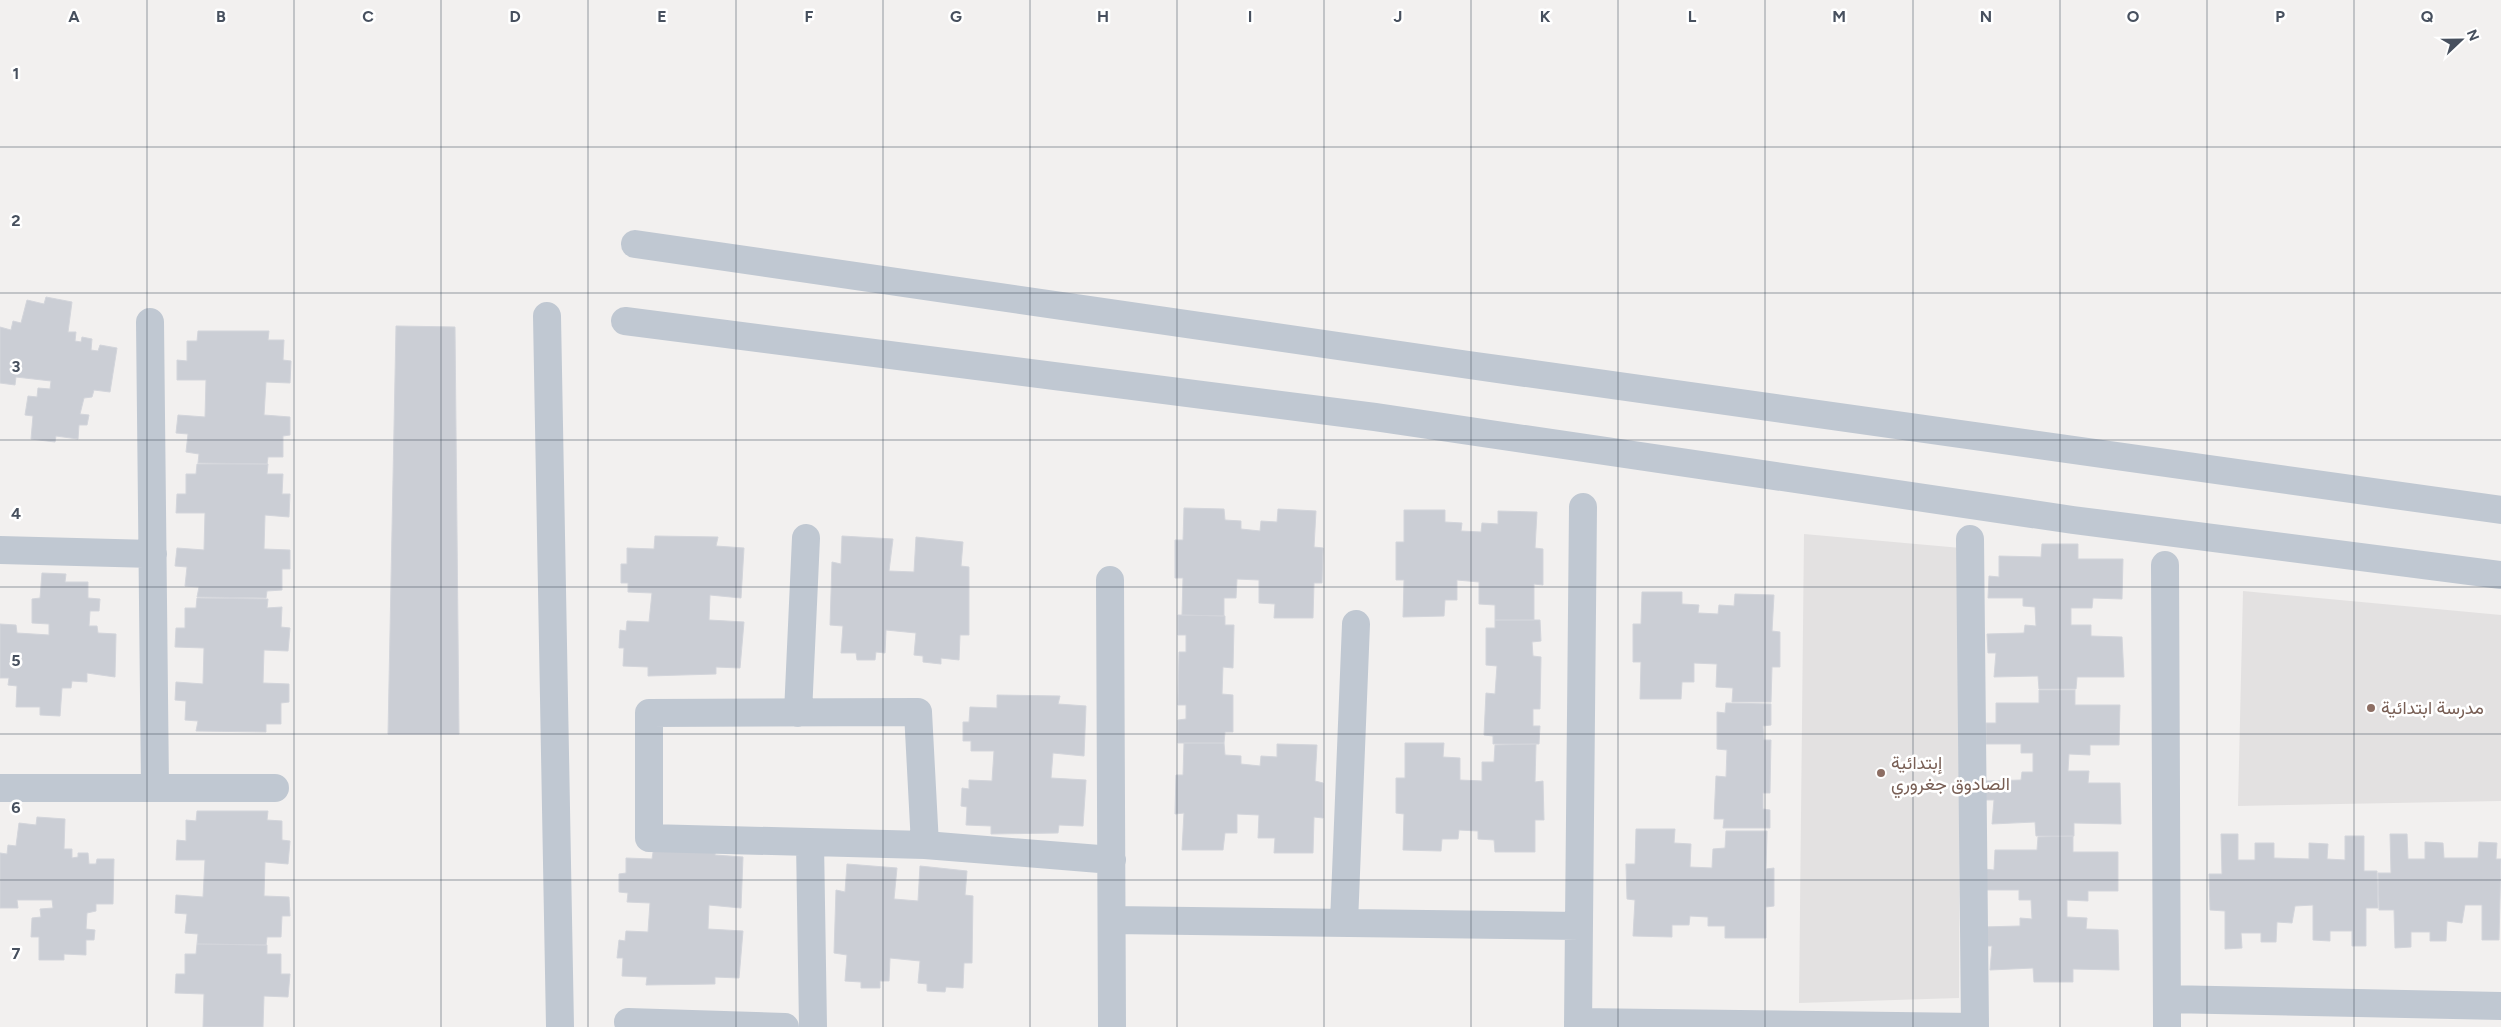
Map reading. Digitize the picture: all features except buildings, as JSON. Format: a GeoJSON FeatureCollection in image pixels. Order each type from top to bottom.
{"type":"FeatureCollection","features":[{"type":"Feature","properties":{"kind":"street"},"geometry":{"type":"LineString","coordinates":[[635,244],[1469,365],[2501,510]]}},
{"type":"Feature","properties":{"kind":"street"},"geometry":{"type":"LineString","coordinates":[[547,316],[560,1027]]}},
{"type":"Feature","properties":{"kind":"street"},"geometry":{"type":"LineString","coordinates":[[625,321],[1375,417],[2063,518],[2501,575]]}},
{"type":"Feature","properties":{"kind":"street"},"geometry":{"type":"LineString","coordinates":[[150,322],[155,788]]}},
{"type":"Feature","properties":{"kind":"street"},"geometry":{"type":"LineString","coordinates":[[1583,507],[1578,1025],[1975,1027],[1970,539]]}},
{"type":"Feature","properties":{"kind":"street"},"geometry":{"type":"LineString","coordinates":[[798,713],[806,538]]}},
{"type":"Feature","properties":{"kind":"street"},"geometry":{"type":"LineString","coordinates":[[0,550],[153,554]]}},
{"type":"Feature","properties":{"kind":"street"},"geometry":{"type":"LineString","coordinates":[[2165,565],[2167,1027]]}},
{"type":"Feature","properties":{"kind":"street"},"geometry":{"type":"LineString","coordinates":[[1110,580],[1112,1027]]}},
{"type":"Feature","properties":{"kind":"street"},"geometry":{"type":"LineString","coordinates":[[1344,923],[1356,624]]}},
{"type":"Feature","properties":{"kind":"street"},"geometry":{"type":"LineString","coordinates":[[925,845],[918,712],[649,713],[649,838],[925,845],[1112,860]]}},
{"type":"Feature","properties":{"kind":"street"},"geometry":{"type":"LineString","coordinates":[[0,788],[274,788]]}},
{"type":"Feature","properties":{"kind":"street"},"geometry":{"type":"LineString","coordinates":[[810,842],[813,1027]]}},
{"type":"Feature","properties":{"kind":"street"},"geometry":{"type":"LineString","coordinates":[[1112,920],[1579,926]]}},
{"type":"Feature","properties":{"kind":"street"},"geometry":{"type":"LineString","coordinates":[[2167,999],[2501,1006]]}},
{"type":"Feature","properties":{"kind":"street"},"geometry":{"type":"LineString","coordinates":[[628,1022],[785,1027]]}},
{"type":"Feature","properties":{"kind":"shaded area","name":"إبتدائية الصادوق جغروري"},"geometry":{"type":"Polygon","coordinates":[[[1804,534],[1961,548],[1959,998],[1799,1003],[1804,534]]]}},
{"type":"Feature","properties":{"kind":"shaded area","name":"مدرسة ابتدائية"},"geometry":{"type":"Polygon","coordinates":[[[2243,591],[2501,615],[2501,801],[2238,806],[2243,591]]]}},
{"type":"Feature","properties":{"kind":"place","name":"مدرسة ابتدائية"},"geometry":{"type":"Point","coordinates":[2371,708]}},
{"type":"Feature","properties":{"kind":"place","name":"إبتدائية الصادوق جغروري"},"geometry":{"type":"Point","coordinates":[1881,773]}}]}
